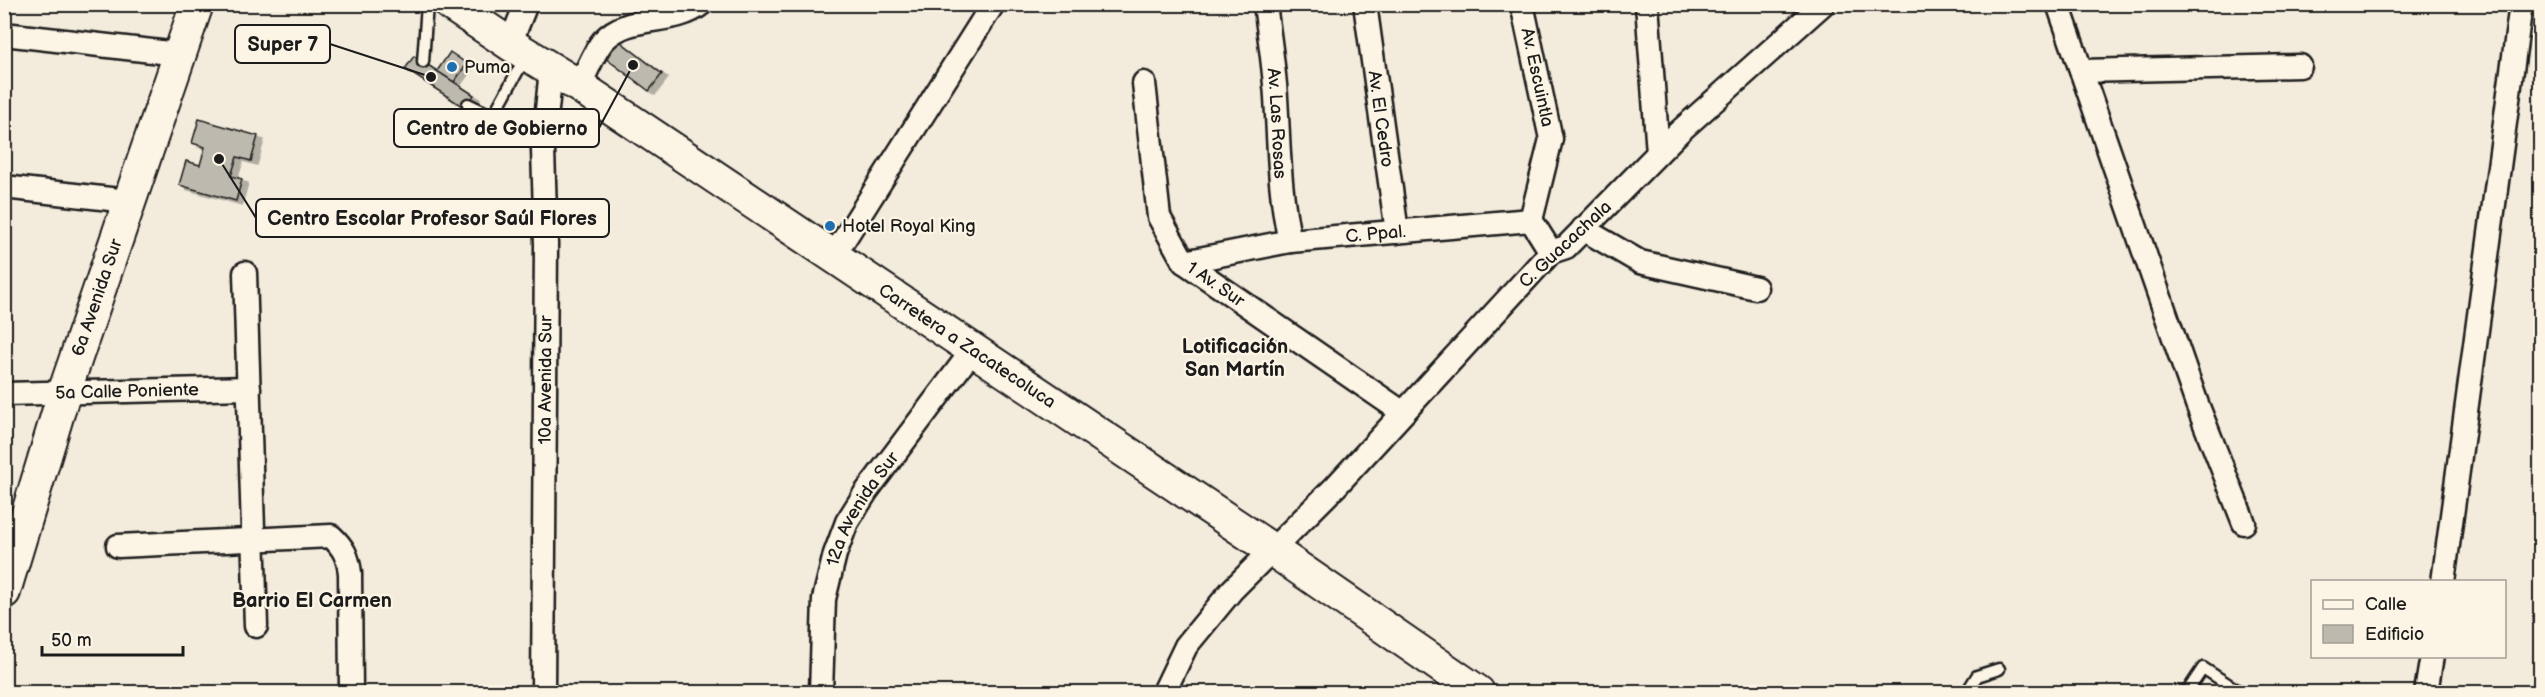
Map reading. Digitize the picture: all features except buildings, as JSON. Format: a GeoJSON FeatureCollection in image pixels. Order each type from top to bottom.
{"type":"FeatureCollection","features":[{"type":"Feature","properties":{"kind":"main road","name":"6a Avenida Sur"},"geometry":{"type":"LineString","coordinates":[[4,592],[64,393],[196,4]]}},
{"type":"Feature","properties":{"kind":"main road","name":"Carretera a Zacatecoluca"},"geometry":{"type":"LineString","coordinates":[[450,4],[579,86],[1271,549],[1478,693]]}},
{"type":"Feature","properties":{"kind":"street","name":"10a Avenida Sur"},"geometry":{"type":"LineString","coordinates":[[526,4],[529,56],[545,131],[543,150],[546,256],[543,693]]}},
{"type":"Feature","properties":{"kind":"street"},"geometry":{"type":"LineString","coordinates":[[579,86],[603,41],[620,27],[684,14],[701,4]]}},
{"type":"Feature","properties":{"kind":"street"},"geometry":{"type":"LineString","coordinates":[[833,257],[993,4]]}},
{"type":"Feature","properties":{"kind":"street","name":"Av. Las Rosas"},"geometry":{"type":"LineString","coordinates":[[1265,4],[1276,97],[1279,167],[1290,241]]}},
{"type":"Feature","properties":{"kind":"street","name":"Av. El Cedro"},"geometry":{"type":"LineString","coordinates":[[1365,4],[1397,232]]}},
{"type":"Feature","properties":{"kind":"street","name":"Av. Escuintla"},"geometry":{"type":"LineString","coordinates":[[1522,4],[1551,139],[1531,220]]}},
{"type":"Feature","properties":{"kind":"street"},"geometry":{"type":"LineString","coordinates":[[1647,4],[1658,153]]}},
{"type":"Feature","properties":{"kind":"street","name":"C. Guacachala"},"geometry":{"type":"LineString","coordinates":[[1164,693],[1186,646],[1232,590],[1336,486],[1551,252],[1566,248],[1679,132],[1823,4]]}},
{"type":"Feature","properties":{"kind":"street"},"geometry":{"type":"LineString","coordinates":[[2058,4],[2197,404],[2244,523]]}},
{"type":"Feature","properties":{"kind":"street"},"geometry":{"type":"LineString","coordinates":[[2444,580],[2521,4]]}},
{"type":"Feature","properties":{"kind":"street"},"geometry":{"type":"LineString","coordinates":[[4,34],[178,54]]}},
{"type":"Feature","properties":{"kind":"street"},"geometry":{"type":"LineString","coordinates":[[2081,71],[2300,66]]}},
{"type":"Feature","properties":{"kind":"street","name":"1 Av. Sur"},"geometry":{"type":"LineString","coordinates":[[1144,83],[1159,218],[1184,262],[1402,412]]}},
{"type":"Feature","properties":{"kind":"street"},"geometry":{"type":"LineString","coordinates":[[4,187],[128,201]]}},
{"type":"Feature","properties":{"kind":"street"},"geometry":{"type":"LineString","coordinates":[[1531,220],[1551,252]]}},
{"type":"Feature","properties":{"kind":"street","name":"C. Ppal."},"geometry":{"type":"LineString","coordinates":[[1184,262],[1290,241],[1531,220]]}},
{"type":"Feature","properties":{"kind":"street"},"geometry":{"type":"LineString","coordinates":[[1583,229],[1640,262],[1756,288]]}},
{"type":"Feature","properties":{"kind":"street"},"geometry":{"type":"LineString","coordinates":[[245,273],[256,626]]}},
{"type":"Feature","properties":{"kind":"street","name":"12a Avenida Sur"},"geometry":{"type":"LineString","coordinates":[[821,693],[824,599],[835,554],[847,522],[866,492],[972,351]]}},
{"type":"Feature","properties":{"kind":"street","name":"5a Calle Poniente"},"geometry":{"type":"LineString","coordinates":[[4,394],[249,388]]}},
{"type":"Feature","properties":{"kind":"street"},"geometry":{"type":"LineString","coordinates":[[118,546],[331,536],[342,546],[348,557],[351,693]]}},
{"type":"Feature","properties":{"kind":"street"},"geometry":{"type":"LineString","coordinates":[[2426,693],[2432,658]]}},
{"type":"Feature","properties":{"kind":"lane"},"geometry":{"type":"LineString","coordinates":[[423,62],[427,4]]}},
{"type":"Feature","properties":{"kind":"lane"},"geometry":{"type":"LineString","coordinates":[[493,116],[529,56]]}},
{"type":"Feature","properties":{"kind":"lane"},"geometry":{"type":"LineString","coordinates":[[468,104],[493,116],[545,131]]}},
{"type":"Feature","properties":{"kind":"lane"},"geometry":{"type":"LineString","coordinates":[[2187,693],[2203,668],[2240,693]]}},
{"type":"Feature","properties":{"kind":"lane"},"geometry":{"type":"LineString","coordinates":[[1967,693],[1977,676],[1999,669]]}},
{"type":"Feature","properties":{"kind":"place","name":"Centro de Gobierno"},"geometry":{"type":"Point","coordinates":[633,65]}},
{"type":"Feature","properties":{"kind":"place","name":"Puma"},"geometry":{"type":"Point","coordinates":[452,67]}},
{"type":"Feature","properties":{"kind":"place","name":"Super 7"},"geometry":{"type":"Point","coordinates":[431,77]}},
{"type":"Feature","properties":{"kind":"place","name":"Centro Escolar Profesor Saúl Flores"},"geometry":{"type":"Point","coordinates":[219,159]}},
{"type":"Feature","properties":{"kind":"place","name":"Hotel Royal King"},"geometry":{"type":"Point","coordinates":[830,226]}},
{"type":"Feature","properties":{"kind":"district","name":"Lotificación San Martín"},"geometry":{"type":"Point","coordinates":[1235,358]}},
{"type":"Feature","properties":{"kind":"district","name":"Barrio El Carmen"},"geometry":{"type":"Point","coordinates":[312,600]}}]}
